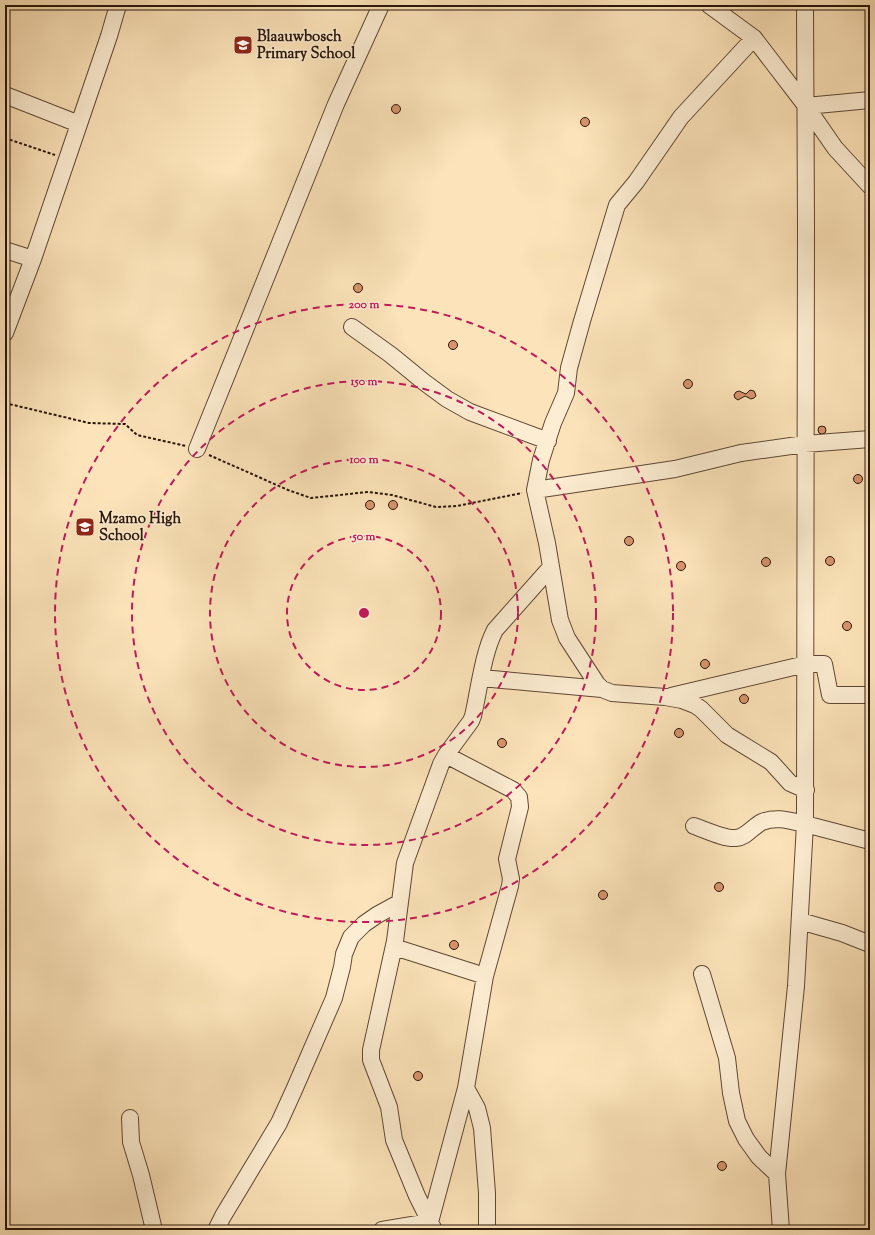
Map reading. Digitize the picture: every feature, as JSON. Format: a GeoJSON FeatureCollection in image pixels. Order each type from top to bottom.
{"type":"FeatureCollection","features":[{"type":"Feature","properties":{"kind":"street"},"geometry":{"type":"LineString","coordinates":[[5,333],[33,259],[118,5]]}},
{"type":"Feature","properties":{"kind":"street"},"geometry":{"type":"LineString","coordinates":[[197,449],[336,104],[381,5]]}},
{"type":"Feature","properties":{"kind":"street"},"geometry":{"type":"LineString","coordinates":[[709,5],[754,38],[806,106],[835,148],[870,186]]}},
{"type":"Feature","properties":{"kind":"street"},"geometry":{"type":"LineString","coordinates":[[781,1230],[777,1174],[796,986],[806,790],[805,5]]}},
{"type":"Feature","properties":{"kind":"street"},"geometry":{"type":"LineString","coordinates":[[602,689],[592,679],[567,638],[560,620],[535,490],[541,460],[566,393],[569,368],[617,205],[621,198],[636,182],[681,117],[754,38]]}},
{"type":"Feature","properties":{"kind":"street"},"geometry":{"type":"LineString","coordinates":[[5,95],[79,124]]}},
{"type":"Feature","properties":{"kind":"street"},"geometry":{"type":"LineString","coordinates":[[806,106],[870,100]]}},
{"type":"Feature","properties":{"kind":"street"},"geometry":{"type":"LineString","coordinates":[[5,250],[33,259]]}},
{"type":"Feature","properties":{"kind":"street"},"geometry":{"type":"LineString","coordinates":[[352,327],[391,355],[447,399],[470,412],[548,441]]}},
{"type":"Feature","properties":{"kind":"street"},"geometry":{"type":"LineString","coordinates":[[535,490],[675,469],[741,453],[805,444],[870,439]]}},
{"type":"Feature","properties":{"kind":"street"},"geometry":{"type":"LineString","coordinates":[[432,1226],[417,1196],[394,1140],[389,1107],[371,1060],[372,1040],[394,947],[405,862],[441,764],[470,722],[491,639],[495,630],[551,567]]}},
{"type":"Feature","properties":{"kind":"street"},"geometry":{"type":"LineString","coordinates":[[666,697],[806,664],[824,664],[830,695],[870,695]]}},
{"type":"Feature","properties":{"kind":"street"},"geometry":{"type":"LineString","coordinates":[[481,678],[602,689],[612,693],[666,697],[682,700],[701,709],[727,735],[771,762],[790,783],[806,790]]}},
{"type":"Feature","properties":{"kind":"street"},"geometry":{"type":"LineString","coordinates":[[432,1226],[466,1088],[485,976],[510,886],[511,879],[507,859],[521,802],[520,797],[513,790],[446,755]]}},
{"type":"Feature","properties":{"kind":"street"},"geometry":{"type":"LineString","coordinates":[[694,826],[727,837],[735,838],[743,837],[762,822],[781,819],[870,842]]}},
{"type":"Feature","properties":{"kind":"street"},"geometry":{"type":"LineString","coordinates":[[216,1230],[279,1123],[334,998],[344,954],[351,937],[369,921],[399,903]]}},
{"type":"Feature","properties":{"kind":"street"},"geometry":{"type":"LineString","coordinates":[[800,921],[842,933],[870,944]]}},
{"type":"Feature","properties":{"kind":"street"},"geometry":{"type":"LineString","coordinates":[[394,947],[485,976]]}},
{"type":"Feature","properties":{"kind":"street"},"geometry":{"type":"LineString","coordinates":[[702,974],[728,1058],[731,1093],[737,1120],[746,1139],[759,1158],[777,1174]]}},
{"type":"Feature","properties":{"kind":"street"},"geometry":{"type":"LineString","coordinates":[[466,1088],[478,1108],[482,1128],[487,1193],[487,1230]]}},
{"type":"Feature","properties":{"kind":"street"},"geometry":{"type":"LineString","coordinates":[[130,1118],[131,1142],[141,1175],[154,1230]]}},
{"type":"Feature","properties":{"kind":"street"},"geometry":{"type":"LineString","coordinates":[[382,1230],[432,1226]]}},
{"type":"Feature","properties":{"kind":"path"},"geometry":{"type":"LineString","coordinates":[[5,138],[67,159]]}},
{"type":"Feature","properties":{"kind":"path"},"geometry":{"type":"LineString","coordinates":[[5,403],[89,423],[125,424],[137,435],[197,449],[288,490],[311,498],[368,492],[392,495],[436,507],[457,506],[535,490]]}},
{"type":"Feature","properties":{"kind":"building"},"geometry":{"type":"Polygon","coordinates":[[[394,105],[398,105],[400,109],[398,113],[394,113],[392,111],[392,107],[394,105]]]}},
{"type":"Feature","properties":{"kind":"building"},"geometry":{"type":"Polygon","coordinates":[[[583,118],[587,118],[589,122],[587,126],[583,126],[581,124],[581,120],[583,118]]]}},
{"type":"Feature","properties":{"kind":"building"},"geometry":{"type":"Polygon","coordinates":[[[356,284],[360,284],[362,288],[360,292],[356,292],[354,290],[354,286],[356,284]]]}},
{"type":"Feature","properties":{"kind":"building"},"geometry":{"type":"Polygon","coordinates":[[[451,341],[455,341],[457,345],[455,349],[451,349],[449,347],[449,343],[451,341]]]}},
{"type":"Feature","properties":{"kind":"building"},"geometry":{"type":"Polygon","coordinates":[[[686,380],[690,380],[692,384],[690,388],[686,388],[684,386],[684,382],[686,380]]]}},
{"type":"Feature","properties":{"kind":"building"},"geometry":{"type":"Polygon","coordinates":[[[750,390],[754,391],[755,393],[756,396],[754,398],[751,399],[745,396],[738,400],[735,398],[734,395],[736,392],[739,391],[746,394],[750,390]]]}},
{"type":"Feature","properties":{"kind":"building"},"geometry":{"type":"Polygon","coordinates":[[[820,426],[824,426],[826,430],[824,434],[820,434],[818,432],[818,428],[820,426]]]}},
{"type":"Feature","properties":{"kind":"building"},"geometry":{"type":"Polygon","coordinates":[[[856,475],[860,475],[862,479],[860,483],[856,483],[854,481],[854,477],[856,475]]]}},
{"type":"Feature","properties":{"kind":"building"},"geometry":{"type":"Polygon","coordinates":[[[368,501],[372,501],[374,505],[372,509],[368,509],[366,507],[366,503],[368,501]]]}},
{"type":"Feature","properties":{"kind":"building"},"geometry":{"type":"Polygon","coordinates":[[[391,501],[395,501],[397,505],[395,509],[391,509],[389,507],[389,503],[391,501]]]}},
{"type":"Feature","properties":{"kind":"building"},"geometry":{"type":"Polygon","coordinates":[[[627,537],[631,537],[633,541],[631,545],[627,545],[625,543],[625,539],[627,537]]]}},
{"type":"Feature","properties":{"kind":"building"},"geometry":{"type":"Polygon","coordinates":[[[828,557],[832,557],[834,561],[832,565],[828,565],[826,563],[826,559],[828,557]]]}},
{"type":"Feature","properties":{"kind":"building"},"geometry":{"type":"Polygon","coordinates":[[[764,558],[768,558],[770,562],[768,566],[764,566],[762,564],[762,560],[764,558]]]}},
{"type":"Feature","properties":{"kind":"building"},"geometry":{"type":"Polygon","coordinates":[[[679,562],[683,562],[685,566],[683,570],[679,570],[677,568],[677,564],[679,562]]]}},
{"type":"Feature","properties":{"kind":"building"},"geometry":{"type":"Polygon","coordinates":[[[845,622],[849,622],[851,626],[849,630],[845,630],[843,628],[843,624],[845,622]]]}},
{"type":"Feature","properties":{"kind":"building"},"geometry":{"type":"Polygon","coordinates":[[[703,660],[707,660],[709,664],[707,668],[703,668],[701,666],[701,662],[703,660]]]}},
{"type":"Feature","properties":{"kind":"building"},"geometry":{"type":"Polygon","coordinates":[[[742,695],[746,695],[748,699],[746,703],[742,703],[740,701],[740,697],[742,695]]]}},
{"type":"Feature","properties":{"kind":"building"},"geometry":{"type":"Polygon","coordinates":[[[677,729],[681,729],[683,733],[681,737],[677,737],[675,735],[675,731],[677,729]]]}},
{"type":"Feature","properties":{"kind":"building"},"geometry":{"type":"Polygon","coordinates":[[[500,739],[504,739],[506,743],[504,747],[500,747],[498,745],[498,741],[500,739]]]}},
{"type":"Feature","properties":{"kind":"building"},"geometry":{"type":"Polygon","coordinates":[[[717,883],[721,883],[723,887],[721,891],[717,891],[715,889],[715,885],[717,883]]]}},
{"type":"Feature","properties":{"kind":"building"},"geometry":{"type":"Polygon","coordinates":[[[601,891],[605,891],[607,895],[605,899],[601,899],[599,897],[599,893],[601,891]]]}},
{"type":"Feature","properties":{"kind":"building"},"geometry":{"type":"Polygon","coordinates":[[[452,941],[456,941],[458,945],[456,949],[452,949],[450,947],[450,943],[452,941]]]}},
{"type":"Feature","properties":{"kind":"building"},"geometry":{"type":"Polygon","coordinates":[[[416,1072],[420,1072],[422,1076],[420,1080],[416,1080],[414,1078],[414,1074],[416,1072]]]}},
{"type":"Feature","properties":{"kind":"building"},"geometry":{"type":"Polygon","coordinates":[[[720,1162],[724,1162],[726,1166],[724,1170],[720,1170],[718,1168],[718,1164],[720,1162]]]}},
{"type":"Feature","properties":{"kind":"place","name":"Blaauwbosch Primary School"},"geometry":{"type":"Point","coordinates":[243,45]}},
{"type":"Feature","properties":{"kind":"place","name":"Mzamo High School"},"geometry":{"type":"Point","coordinates":[85,527]}}]}
